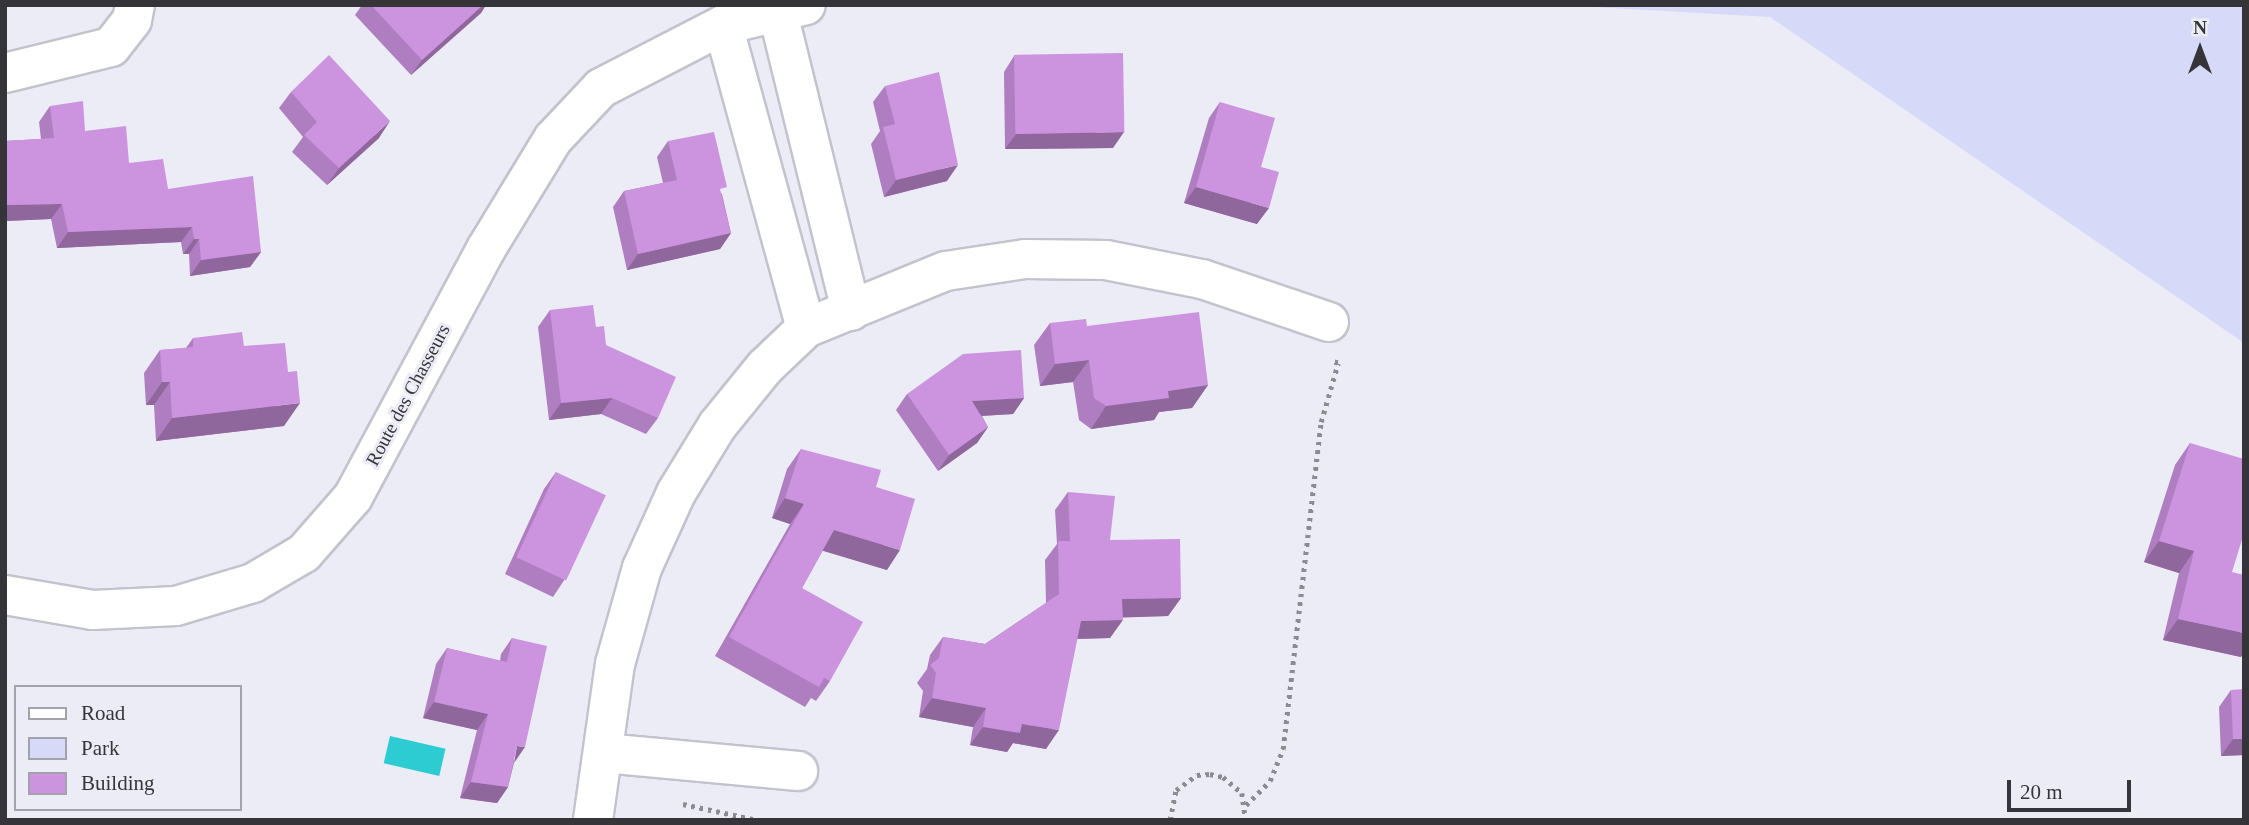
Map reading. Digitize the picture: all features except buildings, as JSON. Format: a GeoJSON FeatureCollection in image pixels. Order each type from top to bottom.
{"type":"FeatureCollection","features":[{"type":"Feature","properties":{"kind":"street"},"geometry":{"type":"LineString","coordinates":[[5,73],[111,47],[132,20],[135,5]]}},
{"type":"Feature","properties":{"kind":"street","name":"Route des Chasseurs"},"geometry":{"type":"LineString","coordinates":[[5,595],[93,610],[176,606],[253,583],[304,553],[353,497],[486,249],[553,139],[601,88],[723,25],[786,8],[851,311]]}},
{"type":"Feature","properties":{"kind":"street"},"geometry":{"type":"LineString","coordinates":[[723,25],[806,328]]}},
{"type":"Feature","properties":{"kind":"street"},"geometry":{"type":"LineString","coordinates":[[593,820],[615,664],[642,568],[676,493],[717,426],[765,368],[806,328],[946,271],[1025,259],[1106,260],[1202,279],[1329,322]]}},
{"type":"Feature","properties":{"kind":"street"},"geometry":{"type":"LineString","coordinates":[[604,753],[798,771]]}},
{"type":"Feature","properties":{"kind":"path"},"geometry":{"type":"LineString","coordinates":[[1246,805],[1270,781],[1283,749],[1321,422],[1338,363],[1325,360]]}},
{"type":"Feature","properties":{"kind":"path"},"geometry":{"type":"LineString","coordinates":[[1170,820],[1176,790],[1197,775],[1223,776],[1242,793],[1246,805],[1246,820]]}},
{"type":"Feature","properties":{"kind":"path"},"geometry":{"type":"LineString","coordinates":[[680,803],[757,820]]}},
{"type":"Feature","properties":{"kind":"green space"},"geometry":{"type":"Polygon","coordinates":[[[1559,5],[2244,5],[2244,343],[1770,17],[1559,5]]]}},
{"type":"Feature","properties":{"kind":"water"},"geometry":{"type":"Polygon","coordinates":[[[390,736],[446,749],[439,776],[384,763],[390,736]]]}}]}
